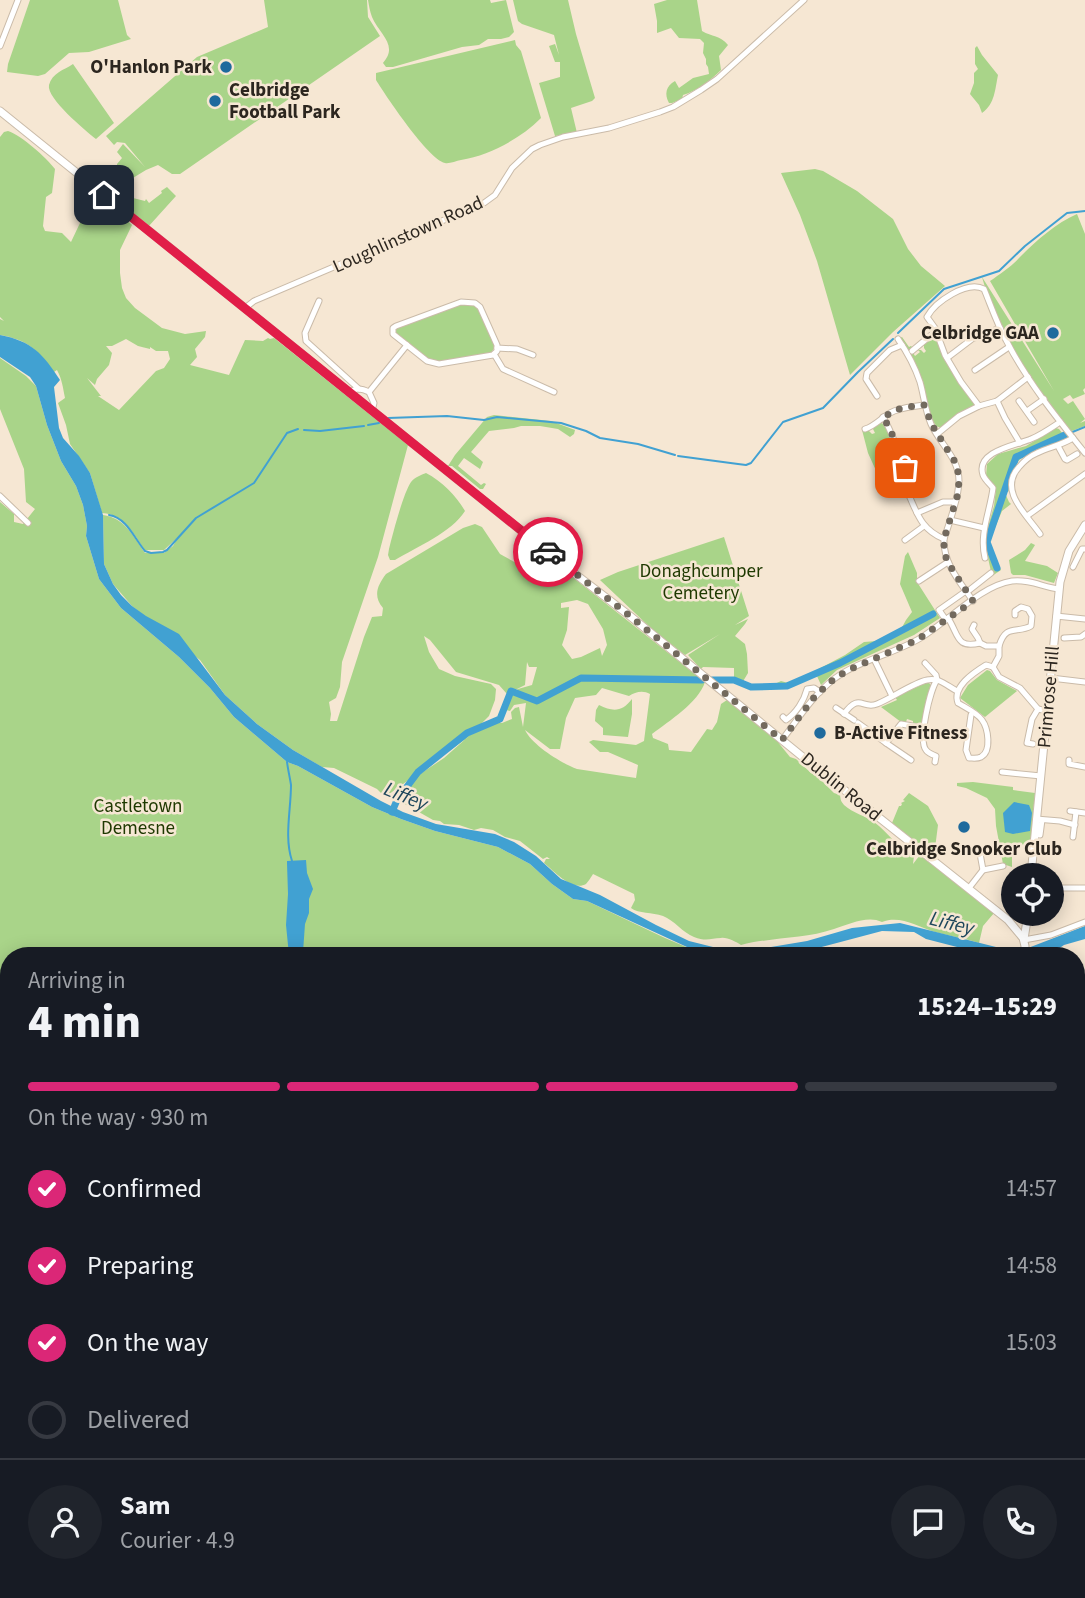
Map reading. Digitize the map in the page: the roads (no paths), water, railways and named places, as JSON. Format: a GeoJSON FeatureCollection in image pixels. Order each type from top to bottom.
{"type":"FeatureCollection","features":[{"type":"Feature","properties":{"kind":"main road","name":"Dublin Road"},"geometry":{"type":"LineString","coordinates":[[0,111],[969,888],[1008,920],[1019,931],[1025,943]]}},
{"type":"Feature","properties":{"kind":"main road","name":"Primrose Hill"},"geometry":{"type":"LineString","coordinates":[[1033,863],[1059,589],[1073,544],[1085,526]]}},
{"type":"Feature","properties":{"kind":"main road"},"geometry":{"type":"LineString","coordinates":[[1025,947],[1027,926]]}},
{"type":"Feature","properties":{"kind":"street"},"geometry":{"type":"LineString","coordinates":[[0,46],[18,0]]}},
{"type":"Feature","properties":{"kind":"street","name":"Loughlinstown Road"},"geometry":{"type":"LineString","coordinates":[[245,308],[264,297],[484,204],[495,195],[512,168],[540,145],[563,137],[616,127],[675,106],[718,79],[804,0]]}},
{"type":"Feature","properties":{"kind":"street"},"geometry":{"type":"LineString","coordinates":[[979,406],[961,382],[927,317],[951,294],[981,287],[1009,347],[1059,422],[1085,453]]}},
{"type":"Feature","properties":{"kind":"street"},"geometry":{"type":"LineString","coordinates":[[319,301],[305,333],[306,341],[359,389]]}},
{"type":"Feature","properties":{"kind":"street"},"geometry":{"type":"LineString","coordinates":[[533,355],[517,349],[496,351],[488,356],[442,364],[427,360],[393,334],[393,328],[465,302],[475,303],[480,307],[497,345],[496,351],[503,369],[554,392]]}},
{"type":"Feature","properties":{"kind":"street"},"geometry":{"type":"LineString","coordinates":[[947,358],[972,339],[1000,328]]}},
{"type":"Feature","properties":{"kind":"street"},"geometry":{"type":"LineString","coordinates":[[912,351],[936,331]]}},
{"type":"Feature","properties":{"kind":"street"},"geometry":{"type":"LineString","coordinates":[[877,396],[866,379],[867,373],[900,342],[917,373],[924,405],[937,434],[957,465],[958,494],[944,539],[944,553],[973,601]]}},
{"type":"Feature","properties":{"kind":"street"},"geometry":{"type":"LineString","coordinates":[[369,392],[407,345]]}},
{"type":"Feature","properties":{"kind":"street"},"geometry":{"type":"LineString","coordinates":[[919,345],[925,352]]}},
{"type":"Feature","properties":{"kind":"street"},"geometry":{"type":"LineString","coordinates":[[975,370],[1009,347]]}},
{"type":"Feature","properties":{"kind":"street"},"geometry":{"type":"LineString","coordinates":[[985,350],[991,359]]}},
{"type":"Feature","properties":{"kind":"street"},"geometry":{"type":"LineString","coordinates":[[937,434],[959,416],[997,401],[1028,377]]}},
{"type":"Feature","properties":{"kind":"street"},"geometry":{"type":"LineString","coordinates":[[350,393],[359,389],[369,392],[374,403],[372,411]]}},
{"type":"Feature","properties":{"kind":"street"},"geometry":{"type":"LineString","coordinates":[[1027,411],[1044,399]]}},
{"type":"Feature","properties":{"kind":"street"},"geometry":{"type":"LineString","coordinates":[[997,401],[1020,443]]}},
{"type":"Feature","properties":{"kind":"street"},"geometry":{"type":"LineString","coordinates":[[1019,401],[1034,422]]}},
{"type":"Feature","properties":{"kind":"street"},"geometry":{"type":"LineString","coordinates":[[870,430],[883,417],[901,408],[924,405]]}},
{"type":"Feature","properties":{"kind":"street"},"geometry":{"type":"LineString","coordinates":[[883,417],[905,468]]}},
{"type":"Feature","properties":{"kind":"street"},"geometry":{"type":"LineString","coordinates":[[985,558],[982,542],[993,488],[982,471],[985,460],[1005,447],[1036,437],[1059,422]]}},
{"type":"Feature","properties":{"kind":"street"},"geometry":{"type":"LineString","coordinates":[[1040,534],[1014,499],[1011,491],[1013,477],[1030,456],[1073,438]]}},
{"type":"Feature","properties":{"kind":"street"},"geometry":{"type":"LineString","coordinates":[[1058,446],[1065,459],[1068,460],[1077,453]]}},
{"type":"Feature","properties":{"kind":"street"},"geometry":{"type":"LineString","coordinates":[[881,478],[931,461]]}},
{"type":"Feature","properties":{"kind":"street"},"geometry":{"type":"LineString","coordinates":[[1027,516],[1085,474]]}},
{"type":"Feature","properties":{"kind":"street"},"geometry":{"type":"LineString","coordinates":[[907,491],[925,526],[944,539]]}},
{"type":"Feature","properties":{"kind":"street"},"geometry":{"type":"LineString","coordinates":[[0,496],[28,523]]}},
{"type":"Feature","properties":{"kind":"street"},"geometry":{"type":"LineString","coordinates":[[917,513],[943,502],[954,502]]}},
{"type":"Feature","properties":{"kind":"street"},"geometry":{"type":"LineString","coordinates":[[950,520],[984,528]]}},
{"type":"Feature","properties":{"kind":"street"},"geometry":{"type":"LineString","coordinates":[[905,540],[925,526]]}},
{"type":"Feature","properties":{"kind":"street"},"geometry":{"type":"LineString","coordinates":[[1073,544],[1083,549],[1073,567]]}},
{"type":"Feature","properties":{"kind":"street"},"geometry":{"type":"LineString","coordinates":[[919,581],[948,562]]}},
{"type":"Feature","properties":{"kind":"street"},"geometry":{"type":"LineString","coordinates":[[980,643],[970,646],[960,641],[937,607],[967,592],[991,573]]}},
{"type":"Feature","properties":{"kind":"street"},"geometry":{"type":"LineString","coordinates":[[782,740],[820,692],[844,673],[917,640],[993,587],[1012,581],[1026,581],[1059,589]]}},
{"type":"Feature","properties":{"kind":"street"},"geometry":{"type":"LineString","coordinates":[[993,667],[1004,635],[1017,628],[1027,629],[1031,626],[1032,616],[1028,609],[1021,607],[1014,611]]}},
{"type":"Feature","properties":{"kind":"street"},"geometry":{"type":"LineString","coordinates":[[1056,616],[1085,619]]}},
{"type":"Feature","properties":{"kind":"street"},"geometry":{"type":"LineString","coordinates":[[974,625],[972,629],[980,643],[999,646]]}},
{"type":"Feature","properties":{"kind":"street"},"geometry":{"type":"LineString","coordinates":[[1064,638],[1081,638],[1085,635]]}},
{"type":"Feature","properties":{"kind":"street"},"geometry":{"type":"LineString","coordinates":[[874,659],[892,696]]}},
{"type":"Feature","properties":{"kind":"street"},"geometry":{"type":"LineString","coordinates":[[925,663],[937,680]]}},
{"type":"Feature","properties":{"kind":"street"},"geometry":{"type":"LineString","coordinates":[[971,715],[967,755],[970,758],[979,758],[986,752],[986,727],[979,717],[956,699],[957,691],[976,671],[989,665],[999,677],[1020,688],[1038,709],[1047,711]]}},
{"type":"Feature","properties":{"kind":"street"},"geometry":{"type":"LineString","coordinates":[[1051,678],[1085,682]]}},
{"type":"Feature","properties":{"kind":"street"},"geometry":{"type":"LineString","coordinates":[[844,713],[857,702],[874,705],[927,680],[937,680],[957,691]]}},
{"type":"Feature","properties":{"kind":"street"},"geometry":{"type":"LineString","coordinates":[[935,762],[936,756],[924,747],[924,728],[929,699],[937,680]]}},
{"type":"Feature","properties":{"kind":"street"},"geometry":{"type":"LineString","coordinates":[[783,717],[786,720],[790,717],[804,699],[807,689],[814,688],[820,692]]}},
{"type":"Feature","properties":{"kind":"street"},"geometry":{"type":"LineString","coordinates":[[1029,699],[1035,694]]}},
{"type":"Feature","properties":{"kind":"street"},"geometry":{"type":"LineString","coordinates":[[836,708],[911,760]]}},
{"type":"Feature","properties":{"kind":"street"},"geometry":{"type":"LineString","coordinates":[[1033,744],[1027,743],[1032,719],[1038,709]]}},
{"type":"Feature","properties":{"kind":"street"},"geometry":{"type":"LineString","coordinates":[[886,743],[901,724],[924,728]]}},
{"type":"Feature","properties":{"kind":"street"},"geometry":{"type":"LineString","coordinates":[[970,729],[977,729]]}},
{"type":"Feature","properties":{"kind":"street","name":"Primrose Hill"},"geometry":{"type":"LineString","coordinates":[[1069,760],[1069,764],[1085,766]]}},
{"type":"Feature","properties":{"kind":"street"},"geometry":{"type":"LineString","coordinates":[[1002,772],[1041,776]]}},
{"type":"Feature","properties":{"kind":"street"},"geometry":{"type":"LineString","coordinates":[[1073,837],[1073,812],[1085,813]]}},
{"type":"Feature","properties":{"kind":"street"},"geometry":{"type":"LineString","coordinates":[[1040,835],[1039,819],[1074,825]]}},
{"type":"Feature","properties":{"kind":"street"},"geometry":{"type":"LineString","coordinates":[[979,848],[983,870]]}},
{"type":"Feature","properties":{"kind":"street"},"geometry":{"type":"LineString","coordinates":[[969,888],[983,870],[1001,866]]}},
{"type":"Feature","properties":{"kind":"street"},"geometry":{"type":"LineString","coordinates":[[1064,888],[1085,887]]}},
{"type":"Feature","properties":{"kind":"street"},"geometry":{"type":"LineString","coordinates":[[1025,943],[1085,922]]}},
{"type":"Feature","properties":{"kind":"water"},"geometry":{"type":"Polygon","coordinates":[[[0,335],[20,341],[36,350],[60,380],[54,387],[59,428],[63,438],[90,473],[103,515],[104,564],[113,584],[132,606],[179,634],[225,695],[257,724],[293,750],[403,812],[436,824],[495,834],[514,842],[536,856],[561,879],[600,895],[689,941],[713,947],[687,947],[587,901],[573,899],[530,864],[498,847],[401,819],[372,807],[287,762],[234,717],[179,657],[121,608],[99,579],[86,536],[83,505],[76,486],[61,461],[36,386],[30,377],[0,357],[0,335]]]}},
{"type":"Feature","properties":{"kind":"water"},"geometry":{"type":"Polygon","coordinates":[[[1014,802],[1029,805],[1032,813],[1030,831],[1013,834],[1005,832],[1003,813],[1014,802]]]}},
{"type":"Feature","properties":{"kind":"water"},"geometry":{"type":"Polygon","coordinates":[[[306,860],[313,889],[309,899],[303,947],[288,947],[287,861],[306,860]]]}},
{"type":"Feature","properties":{"kind":"water"},"geometry":{"type":"Polygon","coordinates":[[[900,923],[996,947],[957,947],[926,939],[914,932],[882,931],[822,947],[771,947],[807,941],[852,928],[900,923]]]}},
{"type":"Feature","properties":{"kind":"water"},"geometry":{"type":"Polygon","coordinates":[[[1085,926],[1085,939],[1064,945],[1031,947],[1085,926]]]}},
{"type":"Feature","properties":{"kind":"waterway"},"geometry":{"type":"LineString","coordinates":[[898,333],[944,289],[999,271],[1025,246],[1067,213],[1085,211]]}},
{"type":"Feature","properties":{"kind":"waterway"},"geometry":{"type":"LineString","coordinates":[[678,456],[746,465],[751,463],[783,422],[823,408],[893,339]]}},
{"type":"Feature","properties":{"kind":"waterway"},"geometry":{"type":"LineString","coordinates":[[388,418],[447,416],[484,420],[497,417],[561,423],[600,438],[638,444],[675,455]]}},
{"type":"Feature","properties":{"kind":"waterway"},"geometry":{"type":"LineString","coordinates":[[368,425],[379,423]]}},
{"type":"Feature","properties":{"kind":"waterway"},"geometry":{"type":"LineString","coordinates":[[304,430],[364,426]]}},
{"type":"Feature","properties":{"kind":"waterway"},"geometry":{"type":"LineString","coordinates":[[1070,433],[1085,427]]}},
{"type":"Feature","properties":{"kind":"waterway"},"geometry":{"type":"LineString","coordinates":[[109,515],[121,520],[145,551],[163,552],[196,518],[254,483],[287,433],[298,429]]}},
{"type":"Feature","properties":{"kind":"waterway"},"geometry":{"type":"LineString","coordinates":[[997,568],[987,542],[1016,457],[1067,434]]}},
{"type":"Feature","properties":{"kind":"waterway"},"geometry":{"type":"LineString","coordinates":[[712,680],[734,680],[751,687],[787,686],[840,663],[933,614]]}},
{"type":"Feature","properties":{"kind":"waterway","name":"Liffey"},"geometry":{"type":"LineString","coordinates":[[392,812],[397,800],[418,772],[467,733],[500,719],[511,691],[537,701],[581,678],[702,680]]}},
{"type":"Feature","properties":{"kind":"waterway"},"geometry":{"type":"LineString","coordinates":[[287,762],[291,785],[288,833],[292,861]]}},
{"type":"Feature","properties":{"kind":"place","name":"O'Hanlon Park"},"geometry":{"type":"Point","coordinates":[226,67]}},
{"type":"Feature","properties":{"kind":"place","name":"Celbridge Football Park"},"geometry":{"type":"Point","coordinates":[215,101]}},
{"type":"Feature","properties":{"kind":"place","name":"Celbridge GAA"},"geometry":{"type":"Point","coordinates":[1053,333]}},
{"type":"Feature","properties":{"kind":"place","name":"B-Active Fitness"},"geometry":{"type":"Point","coordinates":[820,733]}},
{"type":"Feature","properties":{"kind":"place","name":"Celbridge Snooker Club"},"geometry":{"type":"Point","coordinates":[964,827]}},
{"type":"Feature","properties":{"kind":"park label","name":"Donaghcumper Cemetery"},"geometry":{"type":"Point","coordinates":[701,582]}},
{"type":"Feature","properties":{"kind":"park label","name":"Castletown Demesne"},"geometry":{"type":"Point","coordinates":[138,817]}}]}
